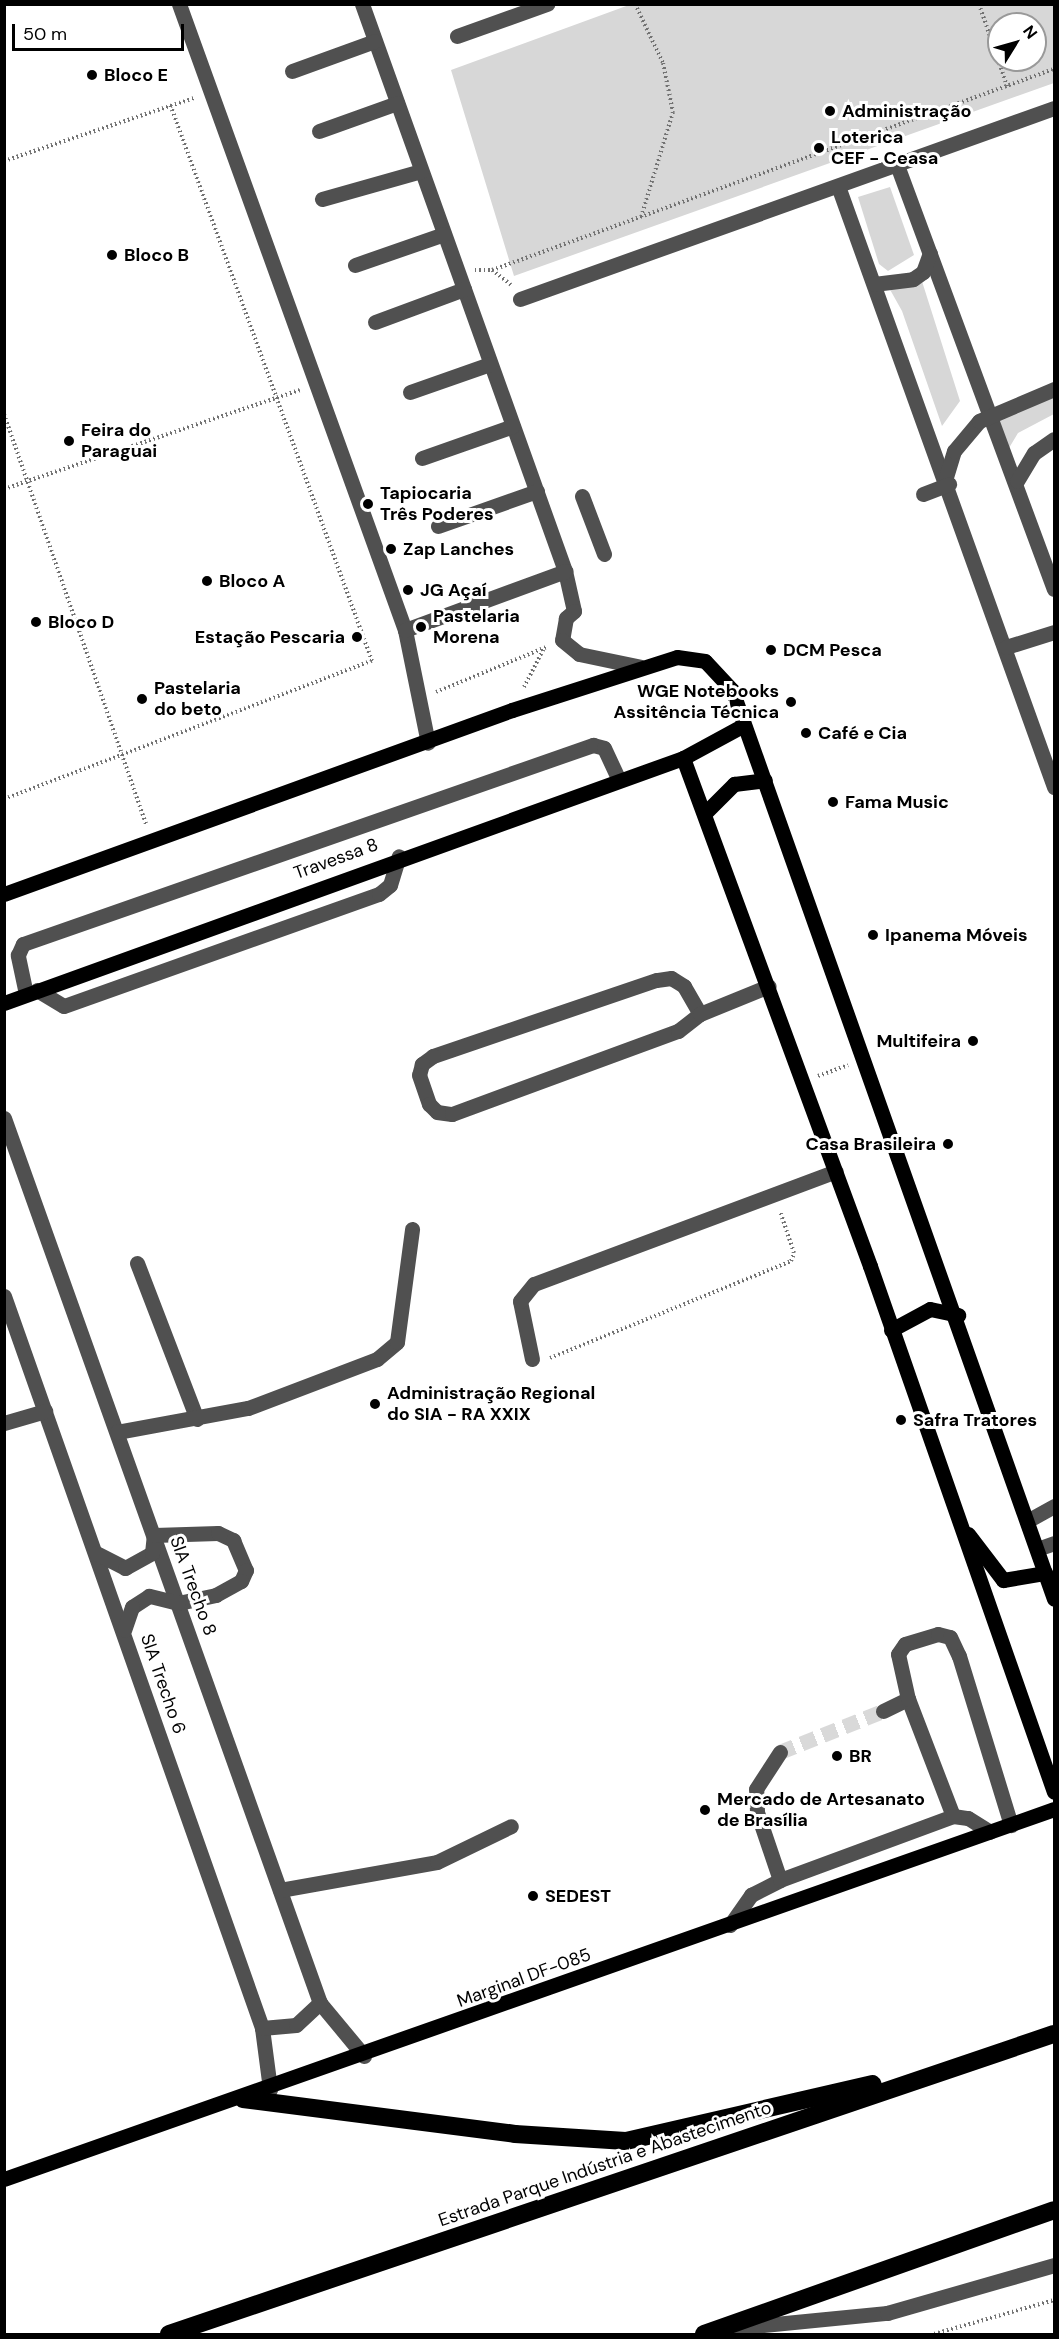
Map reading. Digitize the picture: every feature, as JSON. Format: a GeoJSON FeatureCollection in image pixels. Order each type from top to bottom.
{"type":"FeatureCollection","features":[{"type":"Feature","properties":{"kind":"highway","name":"Estrada Parque Indústria e Abastecimento"},"geometry":{"type":"LineString","coordinates":[[169,2334],[1054,2034]]}},
{"type":"Feature","properties":{"kind":"highway"},"geometry":{"type":"LineString","coordinates":[[243,2099],[515,2134],[626,2140],[685,2131],[1000,2052]]}},
{"type":"Feature","properties":{"kind":"highway"},"geometry":{"type":"LineString","coordinates":[[711,2332],[1054,2210]]}},
{"type":"Feature","properties":{"kind":"main road"},"geometry":{"type":"LineString","coordinates":[[4,894],[428,743],[512,710],[641,667],[677,657],[705,661],[726,681],[765,780],[958,1315],[1037,1549],[1050,1572],[1054,1599]]}},
{"type":"Feature","properties":{"kind":"main road","name":"Travessa 8"},"geometry":{"type":"LineString","coordinates":[[4,1003],[399,856],[683,758],[744,725]]}},
{"type":"Feature","properties":{"kind":"main road"},"geometry":{"type":"LineString","coordinates":[[683,758],[706,812],[836,1171],[954,1514],[1054,1792]]}},
{"type":"Feature","properties":{"kind":"main road"},"geometry":{"type":"LineString","coordinates":[[706,812],[734,784],[765,780]]}},
{"type":"Feature","properties":{"kind":"main road"},"geometry":{"type":"LineString","coordinates":[[891,1330],[930,1309],[958,1315]]}},
{"type":"Feature","properties":{"kind":"main road"},"geometry":{"type":"LineString","coordinates":[[954,1514],[1003,1580],[1050,1572]]}},
{"type":"Feature","properties":{"kind":"main road","name":"Marginal DF-085"},"geometry":{"type":"LineString","coordinates":[[4,2179],[243,2099],[1054,1809]]}},
{"type":"Feature","properties":{"kind":"street"},"geometry":{"type":"LineString","coordinates":[[179,4],[405,630],[428,743]]}},
{"type":"Feature","properties":{"kind":"street"},"geometry":{"type":"LineString","coordinates":[[362,4],[565,571],[574,611],[566,618],[562,640],[579,654],[641,667]]}},
{"type":"Feature","properties":{"kind":"street"},"geometry":{"type":"LineString","coordinates":[[457,36],[547,4]]}},
{"type":"Feature","properties":{"kind":"street"},"geometry":{"type":"LineString","coordinates":[[292,71],[375,41]]}},
{"type":"Feature","properties":{"kind":"street"},"geometry":{"type":"LineString","coordinates":[[319,130],[397,104]]}},
{"type":"Feature","properties":{"kind":"street"},"geometry":{"type":"LineString","coordinates":[[524,298],[1054,108]]}},
{"type":"Feature","properties":{"kind":"street"},"geometry":{"type":"LineString","coordinates":[[897,165],[1017,481],[1054,589]]}},
{"type":"Feature","properties":{"kind":"street"},"geometry":{"type":"LineString","coordinates":[[322,199],[421,171]]}},
{"type":"Feature","properties":{"kind":"street"},"geometry":{"type":"LineString","coordinates":[[838,186],[948,481],[1054,787]]}},
{"type":"Feature","properties":{"kind":"street"},"geometry":{"type":"LineString","coordinates":[[355,265],[444,234]]}},
{"type":"Feature","properties":{"kind":"street"},"geometry":{"type":"LineString","coordinates":[[874,284],[913,279],[923,272],[930,253]]}},
{"type":"Feature","properties":{"kind":"street"},"geometry":{"type":"LineString","coordinates":[[375,322],[464,289]]}},
{"type":"Feature","properties":{"kind":"street"},"geometry":{"type":"LineString","coordinates":[[410,392],[490,364]]}},
{"type":"Feature","properties":{"kind":"street"},"geometry":{"type":"LineString","coordinates":[[923,494],[948,481],[963,436],[991,413],[1054,389]]}},
{"type":"Feature","properties":{"kind":"street"},"geometry":{"type":"LineString","coordinates":[[422,458],[513,426]]}},
{"type":"Feature","properties":{"kind":"street"},"geometry":{"type":"LineString","coordinates":[[1017,481],[1034,453],[1054,439]]}},
{"type":"Feature","properties":{"kind":"street"},"geometry":{"type":"LineString","coordinates":[[438,526],[537,491]]}},
{"type":"Feature","properties":{"kind":"street"},"geometry":{"type":"LineString","coordinates":[[582,496],[604,554]]}},
{"type":"Feature","properties":{"kind":"street"},"geometry":{"type":"LineString","coordinates":[[405,630],[565,571]]}},
{"type":"Feature","properties":{"kind":"street"},"geometry":{"type":"LineString","coordinates":[[1005,647],[1054,632]]}},
{"type":"Feature","properties":{"kind":"street"},"geometry":{"type":"LineString","coordinates":[[399,856],[390,885],[379,894],[63,1006],[31,992],[18,955],[23,944],[593,745],[604,748],[619,780]]}},
{"type":"Feature","properties":{"kind":"street"},"geometry":{"type":"LineString","coordinates":[[700,1014],[684,986],[671,978],[656,980],[433,1056],[422,1064],[419,1075],[429,1104],[437,1112],[452,1114],[678,1031],[700,1014],[769,986]]}},
{"type":"Feature","properties":{"kind":"street","name":"SIA Trecho 8"},"geometry":{"type":"LineString","coordinates":[[5,1119],[320,2003],[364,2056]]}},
{"type":"Feature","properties":{"kind":"street"},"geometry":{"type":"LineString","coordinates":[[532,1359],[520,1301],[534,1284],[774,1192],[836,1171]]}},
{"type":"Feature","properties":{"kind":"street"},"geometry":{"type":"LineString","coordinates":[[117,1432],[248,1408],[366,1363],[397,1342],[412,1229]]}},
{"type":"Feature","properties":{"kind":"street"},"geometry":{"type":"LineString","coordinates":[[137,1263],[197,1419]]}},
{"type":"Feature","properties":{"kind":"street","name":"SIA Trecho 6"},"geometry":{"type":"LineString","coordinates":[[4,1296],[8,1316],[124,1630],[262,2028],[270,2089]]}},
{"type":"Feature","properties":{"kind":"street"},"geometry":{"type":"LineString","coordinates":[[4,1423],[45,1411]]}},
{"type":"Feature","properties":{"kind":"street"},"geometry":{"type":"LineString","coordinates":[[1027,1521],[1054,1506]]}},
{"type":"Feature","properties":{"kind":"street"},"geometry":{"type":"LineString","coordinates":[[96,1553],[125,1568],[152,1553],[154,1535],[218,1533],[233,1540],[246,1570],[241,1581],[216,1595],[178,1603],[149,1596],[132,1608],[124,1630]]}},
{"type":"Feature","properties":{"kind":"street"},"geometry":{"type":"LineString","coordinates":[[1037,1549],[1054,1543]]}},
{"type":"Feature","properties":{"kind":"street"},"geometry":{"type":"LineString","coordinates":[[953,1816],[908,1699],[898,1654],[906,1644],[938,1634],[950,1637],[1011,1825]]}},
{"type":"Feature","properties":{"kind":"street"},"geometry":{"type":"LineString","coordinates":[[883,1711],[908,1699]]}},
{"type":"Feature","properties":{"kind":"street"},"geometry":{"type":"LineString","coordinates":[[780,1752],[756,1789],[757,1812],[780,1880]]}},
{"type":"Feature","properties":{"kind":"street"},"geometry":{"type":"LineString","coordinates":[[730,1925],[751,1895],[780,1880],[953,1816],[968,1818],[990,1832]]}},
{"type":"Feature","properties":{"kind":"street"},"geometry":{"type":"LineString","coordinates":[[280,1890],[437,1862],[511,1826]]}},
{"type":"Feature","properties":{"kind":"street"},"geometry":{"type":"LineString","coordinates":[[262,2028],[296,2025],[320,2003]]}},
{"type":"Feature","properties":{"kind":"street"},"geometry":{"type":"LineString","coordinates":[[711,2332],[888,2313],[1054,2265]]}},
{"type":"Feature","properties":{"kind":"path"},"geometry":{"type":"LineString","coordinates":[[635,4],[663,63],[673,112],[641,218]]}},
{"type":"Feature","properties":{"kind":"path"},"geometry":{"type":"LineString","coordinates":[[979,4],[1007,86]]}},
{"type":"Feature","properties":{"kind":"path"},"geometry":{"type":"LineString","coordinates":[[457,269],[492,270],[1054,69]]}},
{"type":"Feature","properties":{"kind":"path"},"geometry":{"type":"LineString","coordinates":[[4,162],[170,104],[210,95]]}},
{"type":"Feature","properties":{"kind":"path"},"geometry":{"type":"LineString","coordinates":[[4,799],[122,757],[372,661],[279,397],[170,104]]}},
{"type":"Feature","properties":{"kind":"path"},"geometry":{"type":"LineString","coordinates":[[492,270],[524,298]]}},
{"type":"Feature","properties":{"kind":"path"},"geometry":{"type":"LineString","coordinates":[[4,489],[317,385]]}},
{"type":"Feature","properties":{"kind":"path"},"geometry":{"type":"LineString","coordinates":[[4,414],[152,841]]}},
{"type":"Feature","properties":{"kind":"path"},"geometry":{"type":"LineString","coordinates":[[419,699],[562,640]]}},
{"type":"Feature","properties":{"kind":"path"},"geometry":{"type":"LineString","coordinates":[[512,710],[545,647]]}},
{"type":"Feature","properties":{"kind":"path"},"geometry":{"type":"LineString","coordinates":[[803,1081],[866,1059]]}},
{"type":"Feature","properties":{"kind":"path"},"geometry":{"type":"LineString","coordinates":[[532,1359],[543,1360],[791,1261],[794,1253],[774,1192]]}},
{"type":"Feature","properties":{"kind":"path"},"geometry":{"type":"LineString","coordinates":[[934,2334],[1054,2300]]}},
{"type":"Feature","properties":{"kind":"shaded area"},"geometry":{"type":"Polygon","coordinates":[[[629,5],[1054,5],[1054,83],[514,276],[451,70],[629,5]]]}},
{"type":"Feature","properties":{"kind":"shaded area"},"geometry":{"type":"Polygon","coordinates":[[[890,187],[914,255],[888,271],[879,264],[858,197],[890,187]]]}},
{"type":"Feature","properties":{"kind":"shaded area"},"geometry":{"type":"Polygon","coordinates":[[[920,275],[960,401],[942,426],[902,311],[888,286],[920,275]]]}},
{"type":"Feature","properties":{"kind":"shaded area"},"geometry":{"type":"Polygon","coordinates":[[[1054,393],[1054,414],[1018,433],[1009,448],[997,414],[1054,393]]]}},
{"type":"Feature","properties":{"kind":"tunnel"},"geometry":{"type":"LineString","coordinates":[[780,1752],[883,1711]]}},
{"type":"Feature","properties":{"kind":"place","name":"Bloco E"},"geometry":{"type":"Point","coordinates":[92,75]}},
{"type":"Feature","properties":{"kind":"place","name":"Administração"},"geometry":{"type":"Point","coordinates":[830,111]}},
{"type":"Feature","properties":{"kind":"place","name":"Loterica CEF - Ceasa"},"geometry":{"type":"Point","coordinates":[819,148]}},
{"type":"Feature","properties":{"kind":"place","name":"Bloco B"},"geometry":{"type":"Point","coordinates":[112,255]}},
{"type":"Feature","properties":{"kind":"place","name":"Feira do Paraguai"},"geometry":{"type":"Point","coordinates":[69,441]}},
{"type":"Feature","properties":{"kind":"place","name":"Tapiocaria Três Poderes"},"geometry":{"type":"Point","coordinates":[368,504]}},
{"type":"Feature","properties":{"kind":"place","name":"Zap Lanches"},"geometry":{"type":"Point","coordinates":[391,549]}},
{"type":"Feature","properties":{"kind":"place","name":"Bloco A"},"geometry":{"type":"Point","coordinates":[207,581]}},
{"type":"Feature","properties":{"kind":"place","name":"JG Açaí"},"geometry":{"type":"Point","coordinates":[408,590]}},
{"type":"Feature","properties":{"kind":"place","name":"Bloco D"},"geometry":{"type":"Point","coordinates":[36,622]}},
{"type":"Feature","properties":{"kind":"place","name":"Pastelaria Morena"},"geometry":{"type":"Point","coordinates":[421,627]}},
{"type":"Feature","properties":{"kind":"place","name":"Estação Pescaria"},"geometry":{"type":"Point","coordinates":[357,637]}},
{"type":"Feature","properties":{"kind":"place","name":"DCM Pesca"},"geometry":{"type":"Point","coordinates":[771,650]}},
{"type":"Feature","properties":{"kind":"place","name":"Pastelaria do beto"},"geometry":{"type":"Point","coordinates":[142,699]}},
{"type":"Feature","properties":{"kind":"place","name":"WGE Notebooks Assitência Técnica"},"geometry":{"type":"Point","coordinates":[791,702]}},
{"type":"Feature","properties":{"kind":"place","name":"Café e Cia"},"geometry":{"type":"Point","coordinates":[806,733]}},
{"type":"Feature","properties":{"kind":"place","name":"Fama Music"},"geometry":{"type":"Point","coordinates":[833,802]}},
{"type":"Feature","properties":{"kind":"place","name":"Ipanema Móveis"},"geometry":{"type":"Point","coordinates":[873,935]}},
{"type":"Feature","properties":{"kind":"place","name":"Multifeira"},"geometry":{"type":"Point","coordinates":[973,1041]}},
{"type":"Feature","properties":{"kind":"place","name":"Casa Brasileira"},"geometry":{"type":"Point","coordinates":[948,1144]}},
{"type":"Feature","properties":{"kind":"place","name":"Administração Regional do SIA - RA XXIX"},"geometry":{"type":"Point","coordinates":[375,1404]}},
{"type":"Feature","properties":{"kind":"place","name":"Safra Tratores"},"geometry":{"type":"Point","coordinates":[901,1420]}},
{"type":"Feature","properties":{"kind":"place","name":"BR"},"geometry":{"type":"Point","coordinates":[837,1756]}},
{"type":"Feature","properties":{"kind":"place","name":"Mercado de Artesanato de Brasília"},"geometry":{"type":"Point","coordinates":[705,1810]}},
{"type":"Feature","properties":{"kind":"place","name":"SEDEST"},"geometry":{"type":"Point","coordinates":[533,1896]}}]}
